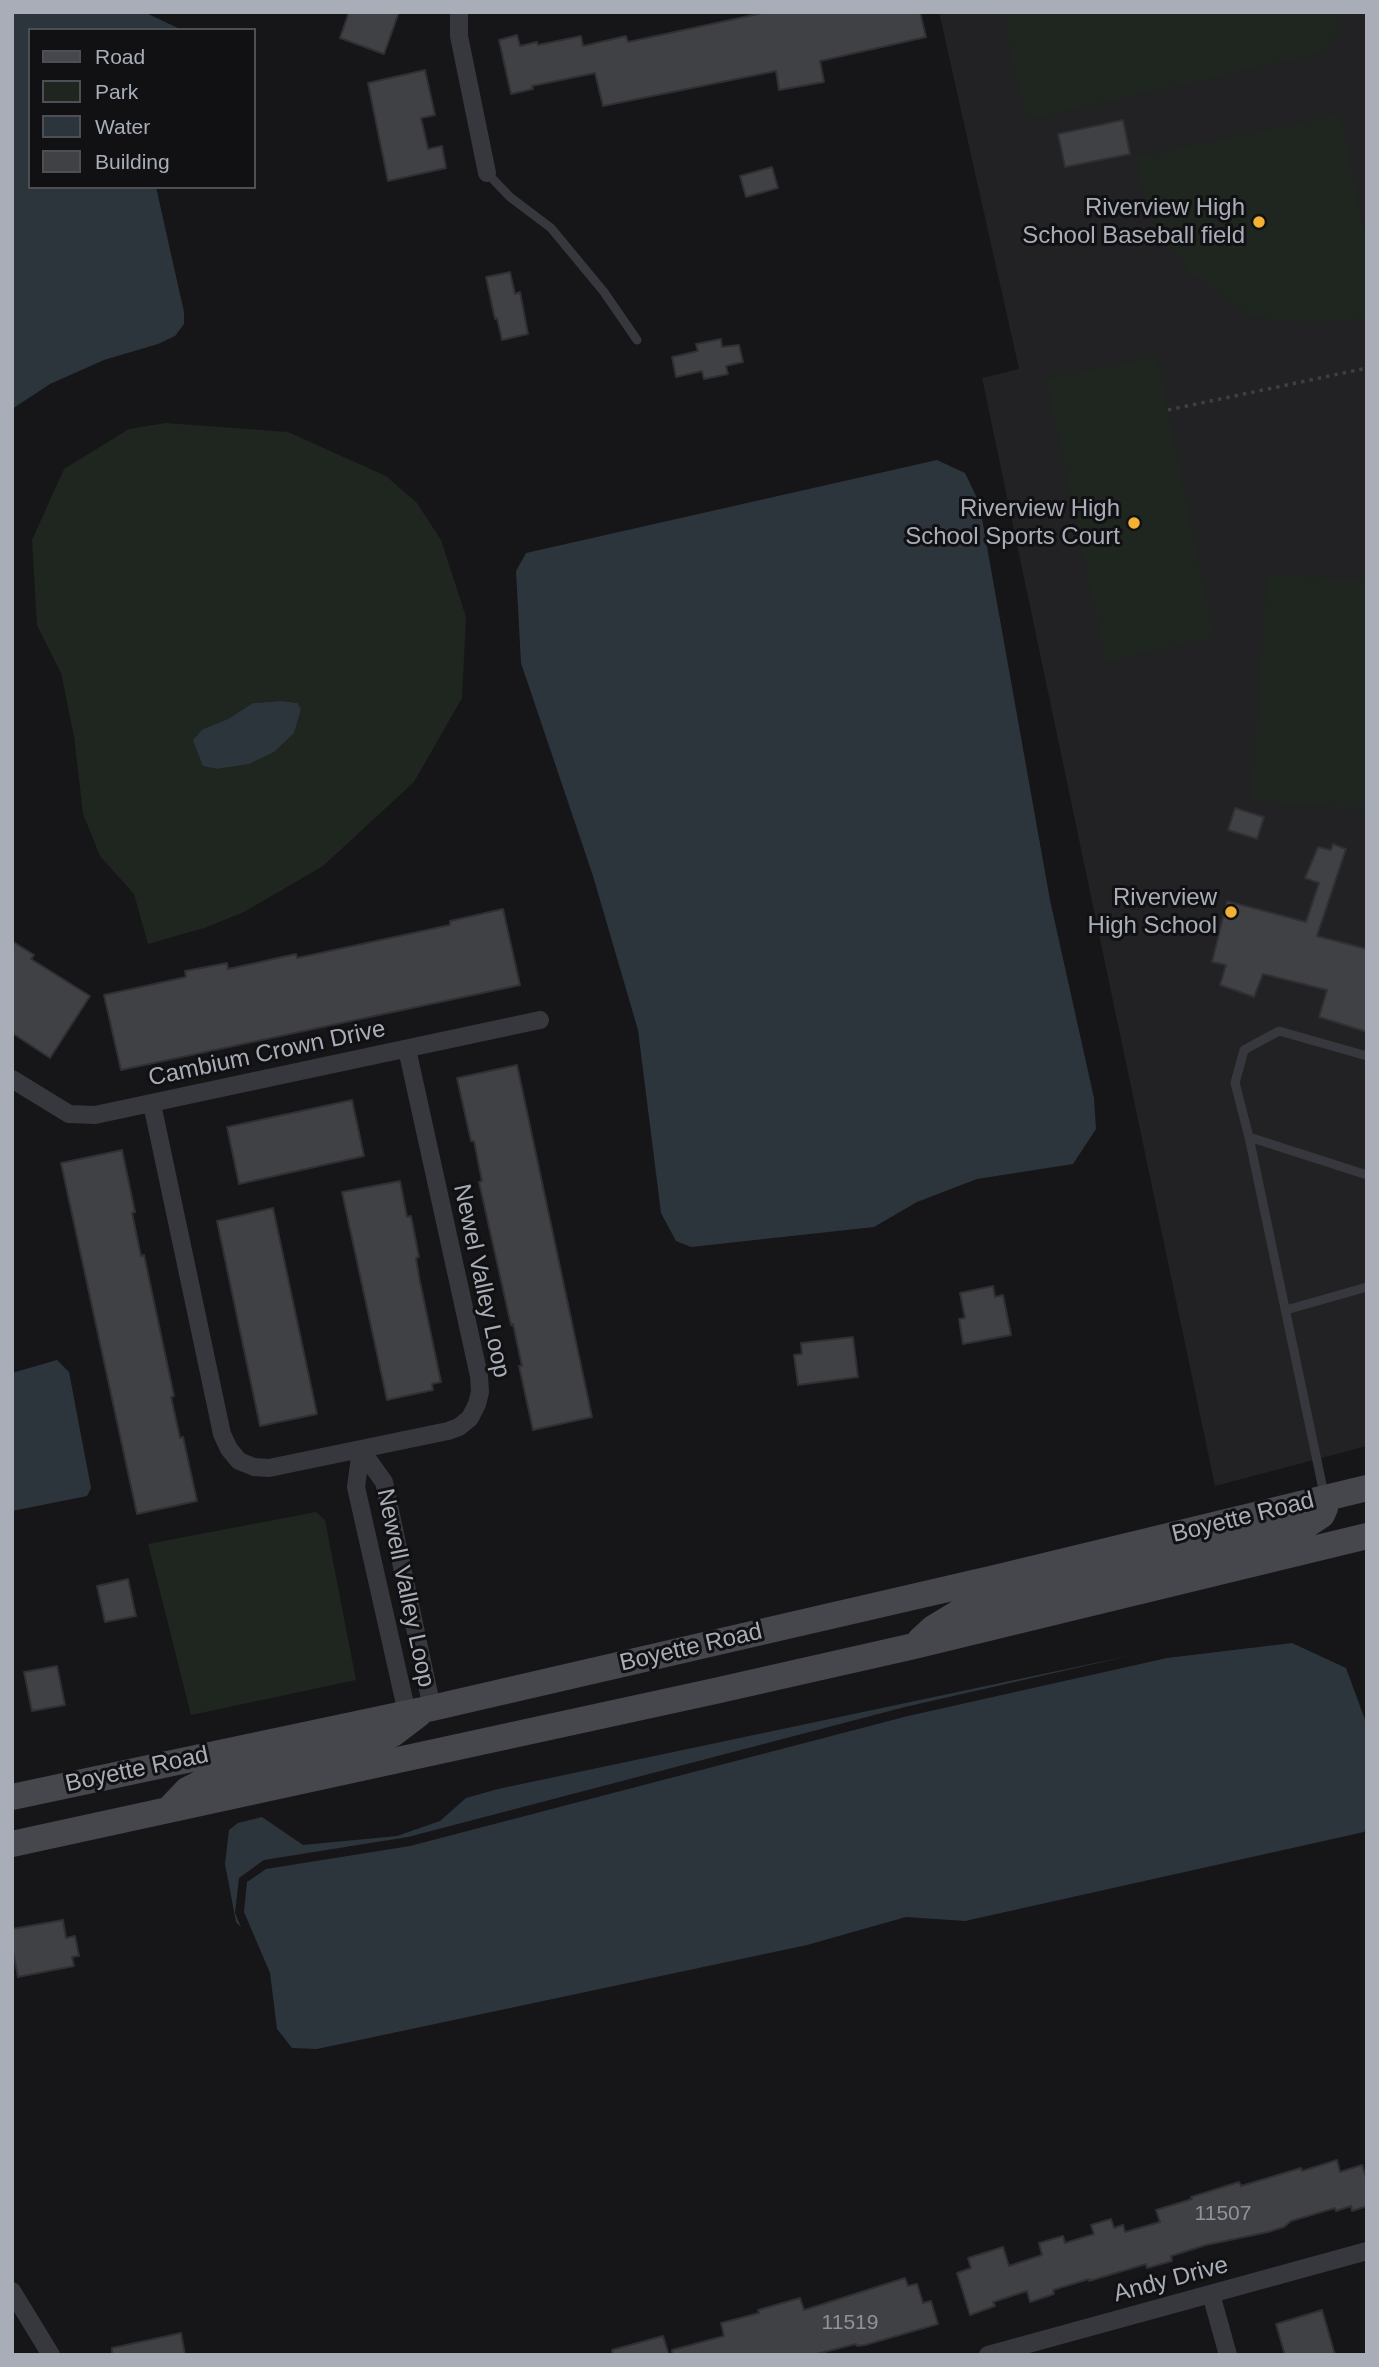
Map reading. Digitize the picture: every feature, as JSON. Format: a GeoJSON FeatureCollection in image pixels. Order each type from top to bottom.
{"type":"FeatureCollection","features":[{"type":"Feature","properties":{"kind":"main road","name":"Boyette Road"},"geometry":{"type":"LineString","coordinates":[[12,1797],[421,1710],[1367,1488]]}},
{"type":"Feature","properties":{"kind":"main road"},"geometry":{"type":"LineString","coordinates":[[914,1646],[933,1628],[961,1611],[983,1604],[1307,1525],[1322,1515],[1325,1498]]}},
{"type":"Feature","properties":{"kind":"main road","name":"Boyette Road"},"geometry":{"type":"LineString","coordinates":[[12,1844],[914,1646],[1367,1536]]}},
{"type":"Feature","properties":{"kind":"main road"},"geometry":{"type":"LineString","coordinates":[[168,1811],[187,1790],[205,1781],[352,1749],[377,1741],[405,1727],[421,1710]]}},
{"type":"Feature","properties":{"kind":"street"},"geometry":{"type":"LineString","coordinates":[[459,12],[459,36],[487,173]]}},
{"type":"Feature","properties":{"kind":"street","name":"Cambium Crown Drive"},"geometry":{"type":"LineString","coordinates":[[12,1079],[69,1114],[94,1115],[540,1020]]}},
{"type":"Feature","properties":{"kind":"street","name":"Newel Valley Loop"},"geometry":{"type":"LineString","coordinates":[[152,1104],[222,1434],[229,1449],[239,1461],[254,1467],[270,1468],[361,1450],[459,1427],[470,1418],[480,1392],[479,1377],[407,1049]]}},
{"type":"Feature","properties":{"kind":"street","name":"Newell Valley Loop"},"geometry":{"type":"LineString","coordinates":[[361,1450],[356,1487],[421,1710]]}},
{"type":"Feature","properties":{"kind":"street","name":"Newell Valley Loop"},"geometry":{"type":"LineString","coordinates":[[361,1450],[384,1482],[421,1710]]}},
{"type":"Feature","properties":{"kind":"street","name":"Andy Drive"},"geometry":{"type":"LineString","coordinates":[[988,2355],[1367,2251]]}},
{"type":"Feature","properties":{"kind":"street"},"geometry":{"type":"LineString","coordinates":[[12,2291],[51,2355]]}},
{"type":"Feature","properties":{"kind":"street"},"geometry":{"type":"LineString","coordinates":[[1211,2294],[1228,2355]]}},
{"type":"Feature","properties":{"kind":"lane"},"geometry":{"type":"LineString","coordinates":[[487,173],[510,197],[551,228],[604,292],[637,340]]}},
{"type":"Feature","properties":{"kind":"lane"},"geometry":{"type":"LineString","coordinates":[[1325,1498],[1249,1137],[1235,1083],[1244,1050],[1279,1031],[1367,1056]]}},
{"type":"Feature","properties":{"kind":"lane"},"geometry":{"type":"LineString","coordinates":[[1249,1137],[1367,1175]]}},
{"type":"Feature","properties":{"kind":"lane"},"geometry":{"type":"LineString","coordinates":[[1286,1310],[1367,1287]]}},
{"type":"Feature","properties":{"kind":"path"},"geometry":{"type":"LineString","coordinates":[[1168,410],[1367,368]]}},
{"type":"Feature","properties":{"kind":"shaded area","name":"Riverview High School"},"geometry":{"type":"Polygon","coordinates":[[[939,12],[1367,12],[1367,1446],[1215,1486],[982,378],[1019,369],[939,12]]]}},
{"type":"Feature","properties":{"kind":"green space"},"geometry":{"type":"Polygon","coordinates":[[[1006,12],[1335,12],[1339,30],[1321,53],[1026,120],[1008,40],[1006,12]]]}},
{"type":"Feature","properties":{"kind":"green space","name":"Riverview High School Baseball field"},"geometry":{"type":"Polygon","coordinates":[[[1340,115],[1367,242],[1367,317],[1335,322],[1291,322],[1252,317],[1190,272],[1163,238],[1147,207],[1136,157],[1340,115]]]}},
{"type":"Feature","properties":{"kind":"green space","name":"Riverview High School Sports Court"},"geometry":{"type":"Polygon","coordinates":[[[1157,357],[1214,637],[1106,662],[1046,379],[1157,357]]]}},
{"type":"Feature","properties":{"kind":"green space"},"geometry":{"type":"Polygon","coordinates":[[[166,423],[288,432],[386,476],[417,503],[441,540],[466,617],[462,698],[414,782],[323,866],[244,912],[204,928],[148,944],[134,894],[100,856],[83,814],[74,736],[61,673],[37,625],[32,540],[64,469],[129,429],[166,423]],[[253,703],[228,719],[203,729],[203,766],[217,769],[249,764],[273,752],[294,733],[297,703],[253,703]]]}},
{"type":"Feature","properties":{"kind":"green space"},"geometry":{"type":"Polygon","coordinates":[[[1267,574],[1367,581],[1367,809],[1251,801],[1267,574]]]}},
{"type":"Feature","properties":{"kind":"green space"},"geometry":{"type":"Polygon","coordinates":[[[316,1512],[325,1520],[356,1680],[191,1715],[148,1544],[316,1512]]]}},
{"type":"Feature","properties":{"kind":"water"},"geometry":{"type":"Polygon","coordinates":[[[12,12],[144,12],[178,28],[28,28],[28,189],[156,189],[184,312],[184,324],[175,336],[158,344],[104,360],[50,384],[12,409],[12,12]]]}},
{"type":"Feature","properties":{"kind":"water"},"geometry":{"type":"Polygon","coordinates":[[[937,460],[965,473],[979,502],[1050,900],[1094,1098],[1096,1129],[1073,1164],[977,1179],[917,1202],[874,1227],[691,1247],[676,1241],[661,1213],[638,1030],[593,876],[521,663],[516,571],[526,553],[937,460]]]}},
{"type":"Feature","properties":{"kind":"water"},"geometry":{"type":"Polygon","coordinates":[[[253,703],[297,703],[301,709],[294,733],[274,752],[249,764],[217,769],[203,766],[193,740],[203,729],[228,719],[253,703]]]}},
{"type":"Feature","properties":{"kind":"water"},"geometry":{"type":"Polygon","coordinates":[[[57,1360],[69,1372],[91,1488],[87,1496],[12,1511],[12,1373],[57,1360]]]}},
{"type":"Feature","properties":{"kind":"water"},"geometry":{"type":"Polygon","coordinates":[[[1292,1643],[1346,1668],[1367,1725],[1367,1825],[1364,1832],[965,1921],[906,1917],[807,1945],[317,2049],[292,2048],[277,2029],[270,1973],[244,1912],[247,1882],[266,1869],[410,1846],[908,1716],[1167,1658],[1292,1643]]]}},
{"type":"Feature","properties":{"kind":"water"},"geometry":{"type":"Polygon","coordinates":[[[1133,1655],[905,1707],[408,1837],[264,1860],[239,1878],[235,1913],[241,1927],[236,1922],[225,1864],[229,1830],[238,1823],[262,1817],[303,1845],[397,1836],[440,1821],[466,1798],[498,1789],[1133,1655]]]}},
{"type":"Feature","properties":{"kind":"building"},"geometry":{"type":"Polygon","coordinates":[[[349,12],[399,12],[384,54],[340,38],[349,12]]]}},
{"type":"Feature","properties":{"kind":"building"},"geometry":{"type":"Polygon","coordinates":[[[767,12],[920,12],[926,37],[820,61],[824,82],[779,90],[776,71],[603,106],[595,73],[532,86],[533,89],[511,94],[499,40],[517,35],[520,46],[581,36],[583,46],[626,36],[628,42],[767,12]]]}},
{"type":"Feature","properties":{"kind":"building"},"geometry":{"type":"Polygon","coordinates":[[[425,70],[435,115],[421,118],[428,149],[442,146],[446,168],[388,181],[368,83],[425,70]]]}},
{"type":"Feature","properties":{"kind":"building"},"geometry":{"type":"Polygon","coordinates":[[[1123,120],[1130,154],[1065,167],[1058,134],[1123,120]]]}},
{"type":"Feature","properties":{"kind":"building"},"geometry":{"type":"Polygon","coordinates":[[[772,167],[778,188],[746,197],[740,176],[772,167]]]}},
{"type":"Feature","properties":{"kind":"building"},"geometry":{"type":"Polygon","coordinates":[[[510,272],[515,294],[520,292],[528,334],[502,340],[486,277],[510,272]]]}},
{"type":"Feature","properties":{"kind":"building"},"geometry":{"type":"Polygon","coordinates":[[[721,339],[722,347],[739,345],[743,362],[726,366],[728,374],[704,379],[702,371],[676,377],[672,357],[698,351],[696,344],[721,339]]]}},
{"type":"Feature","properties":{"kind":"building"},"geometry":{"type":"Polygon","coordinates":[[[1235,808],[1264,817],[1257,839],[1228,830],[1235,808]]]}},
{"type":"Feature","properties":{"kind":"building"},"geometry":{"type":"Polygon","coordinates":[[[1333,844],[1346,849],[1317,936],[1367,949],[1367,1032],[1319,1017],[1327,990],[1263,974],[1254,997],[1220,985],[1226,965],[1212,962],[1227,901],[1306,922],[1319,883],[1305,878],[1318,847],[1331,850],[1333,844]]]}},
{"type":"Feature","properties":{"kind":"building"},"geometry":{"type":"Polygon","coordinates":[[[503,909],[520,985],[121,1070],[104,995],[186,977],[185,971],[227,963],[228,969],[296,954],[297,958],[450,925],[450,921],[503,909]]]}},
{"type":"Feature","properties":{"kind":"building"},"geometry":{"type":"Polygon","coordinates":[[[12,941],[34,955],[31,959],[90,996],[50,1058],[12,1033],[12,941]]]}},
{"type":"Feature","properties":{"kind":"building"},"geometry":{"type":"Polygon","coordinates":[[[517,1065],[592,1417],[533,1430],[513,1324],[511,1325],[479,1182],[482,1181],[474,1141],[471,1141],[457,1078],[517,1065]]]}},
{"type":"Feature","properties":{"kind":"building"},"geometry":{"type":"Polygon","coordinates":[[[352,1100],[364,1156],[239,1184],[227,1127],[352,1100]]]}},
{"type":"Feature","properties":{"kind":"building"},"geometry":{"type":"Polygon","coordinates":[[[122,1150],[141,1256],[144,1255],[174,1396],[171,1397],[197,1501],[137,1514],[61,1163],[122,1150]]]}},
{"type":"Feature","properties":{"kind":"building"},"geometry":{"type":"Polygon","coordinates":[[[400,1181],[407,1217],[411,1216],[419,1257],[416,1258],[419,1277],[441,1382],[432,1384],[433,1390],[387,1400],[342,1192],[400,1181]]]}},
{"type":"Feature","properties":{"kind":"building"},"geometry":{"type":"Polygon","coordinates":[[[273,1208],[317,1414],[260,1426],[217,1221],[273,1208]]]}},
{"type":"Feature","properties":{"kind":"building"},"geometry":{"type":"Polygon","coordinates":[[[993,1286],[995,1297],[1003,1295],[1011,1335],[963,1344],[959,1319],[965,1318],[960,1293],[993,1286]]]}},
{"type":"Feature","properties":{"kind":"building"},"geometry":{"type":"Polygon","coordinates":[[[853,1337],[858,1377],[798,1385],[794,1355],[802,1354],[801,1343],[853,1337]]]}},
{"type":"Feature","properties":{"kind":"building"},"geometry":{"type":"Polygon","coordinates":[[[128,1579],[136,1616],[105,1622],[97,1586],[128,1579]]]}},
{"type":"Feature","properties":{"kind":"building"},"geometry":{"type":"Polygon","coordinates":[[[57,1666],[65,1705],[32,1711],[24,1672],[57,1666]]]}},
{"type":"Feature","properties":{"kind":"building"},"geometry":{"type":"Polygon","coordinates":[[[63,1920],[66,1938],[75,1936],[79,1956],[72,1957],[74,1966],[18,1977],[12,1946],[12,1929],[63,1920]]]}},
{"type":"Feature","properties":{"kind":"building"},"geometry":{"type":"Polygon","coordinates":[[[1337,2160],[1340,2172],[1362,2165],[1367,2180],[1367,2206],[1352,2211],[1351,2206],[1336,2211],[1335,2208],[1291,2221],[1284,2227],[1268,2232],[1206,2245],[1171,2256],[1172,2261],[1147,2268],[1146,2264],[1053,2290],[1054,2294],[1030,2302],[1027,2291],[993,2302],[995,2306],[970,2315],[957,2273],[971,2268],[968,2258],[1003,2247],[1009,2266],[1042,2255],[1039,2243],[1063,2236],[1065,2243],[1094,2234],[1091,2225],[1111,2219],[1114,2228],[1123,2225],[1125,2232],[1160,2222],[1156,2210],[1192,2199],[1191,2197],[1239,2182],[1241,2186],[1337,2160]]]}},
{"type":"Feature","properties":{"kind":"building"},"geometry":{"type":"Polygon","coordinates":[[[905,2278],[908,2286],[917,2284],[923,2303],[931,2301],[938,2324],[865,2345],[856,2344],[812,2355],[672,2355],[672,2350],[724,2336],[721,2323],[759,2313],[758,2310],[800,2298],[804,2310],[905,2278]]]}},
{"type":"Feature","properties":{"kind":"building"},"geometry":{"type":"Polygon","coordinates":[[[1322,2310],[1335,2355],[1285,2355],[1276,2324],[1322,2310]]]}},
{"type":"Feature","properties":{"kind":"building"},"geometry":{"type":"Polygon","coordinates":[[[181,2333],[185,2355],[112,2355],[112,2348],[181,2333]]]}},
{"type":"Feature","properties":{"kind":"building"},"geometry":{"type":"Polygon","coordinates":[[[663,2336],[669,2355],[613,2355],[612,2350],[663,2336]]]}},
{"type":"Feature","properties":{"kind":"place","name":"Riverview High School Baseball field"},"geometry":{"type":"Point","coordinates":[1259,222]}},
{"type":"Feature","properties":{"kind":"place","name":"Riverview High School Sports Court"},"geometry":{"type":"Point","coordinates":[1134,523]}},
{"type":"Feature","properties":{"kind":"place","name":"Riverview High School"},"geometry":{"type":"Point","coordinates":[1231,912]}}]}
